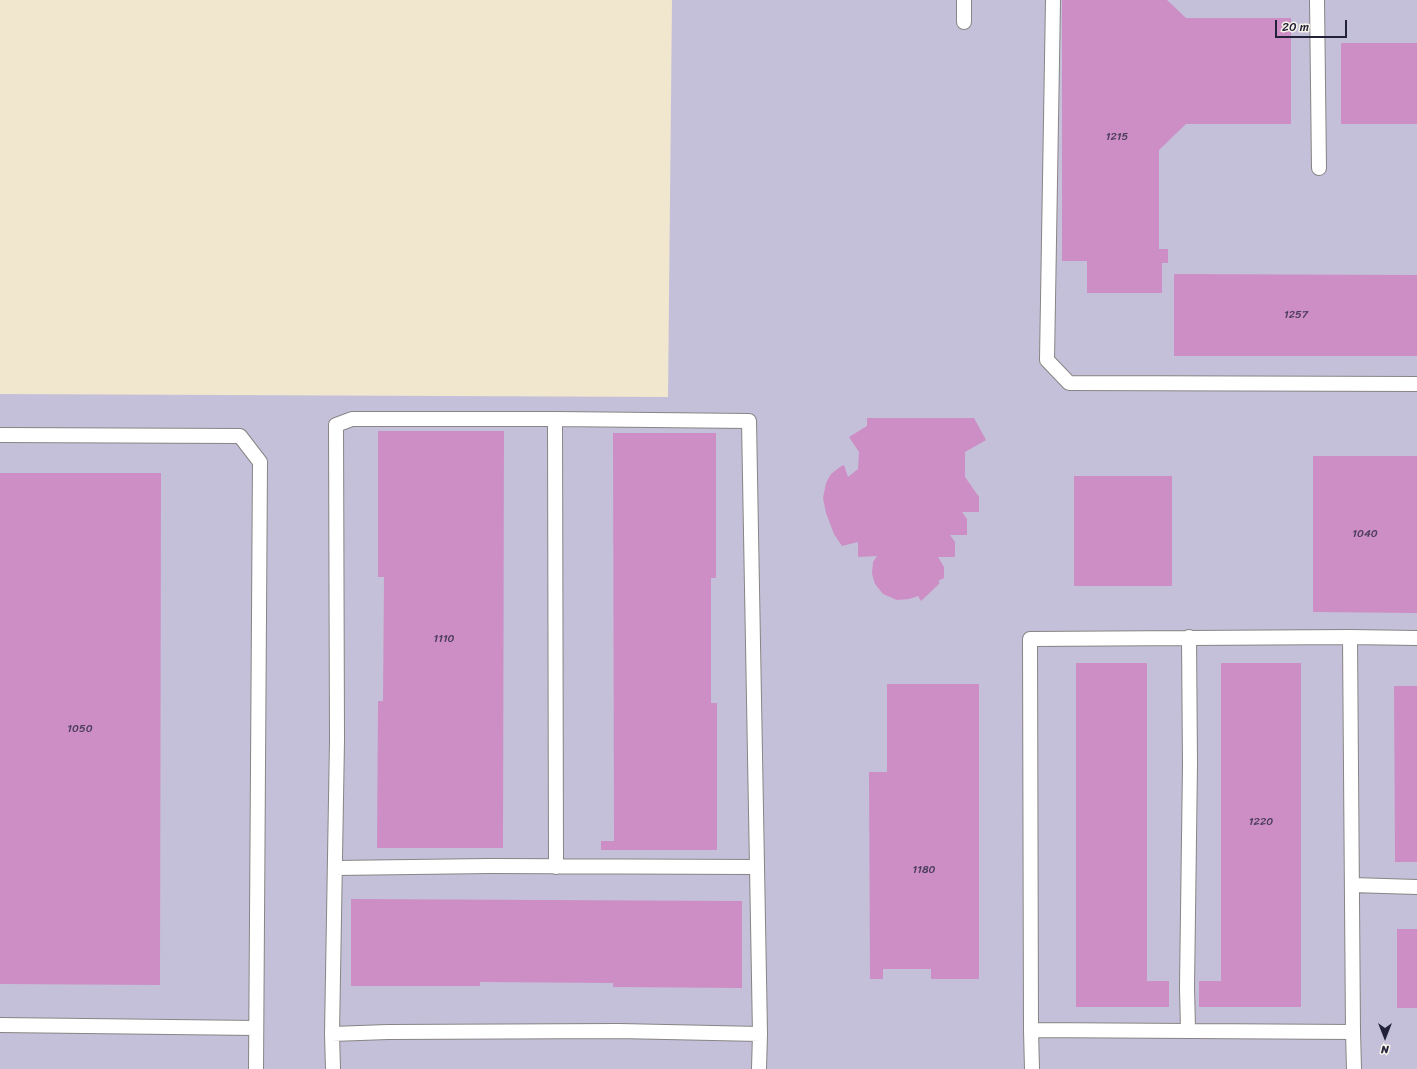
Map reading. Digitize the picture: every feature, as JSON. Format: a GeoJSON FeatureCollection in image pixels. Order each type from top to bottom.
{"type":"FeatureCollection","features":[{"type":"Feature","properties":{"kind":"lane"},"geometry":{"type":"LineString","coordinates":[[964,0],[964,22]]}},
{"type":"Feature","properties":{"kind":"lane"},"geometry":{"type":"LineString","coordinates":[[1052,0],[1047,360],[1069,383],[1417,384]]}},
{"type":"Feature","properties":{"kind":"lane"},"geometry":{"type":"LineString","coordinates":[[1317,0],[1319,168]]}},
{"type":"Feature","properties":{"kind":"lane"},"geometry":{"type":"LineString","coordinates":[[333,1069],[332,1034],[337,740],[336,425],[352,419],[555,419],[749,421],[760,1034],[759,1069]]}},
{"type":"Feature","properties":{"kind":"lane"},"geometry":{"type":"LineString","coordinates":[[555,419],[556,867]]}},
{"type":"Feature","properties":{"kind":"lane"},"geometry":{"type":"LineString","coordinates":[[0,435],[240,436],[260,462],[256,1069]]}},
{"type":"Feature","properties":{"kind":"lane"},"geometry":{"type":"LineString","coordinates":[[1350,637],[1354,1069]]}},
{"type":"Feature","properties":{"kind":"lane"},"geometry":{"type":"LineString","coordinates":[[1188,1030],[1187,987],[1190,765],[1189,638]]}},
{"type":"Feature","properties":{"kind":"lane"},"geometry":{"type":"LineString","coordinates":[[1032,1069],[1030,639],[1417,638]]}},
{"type":"Feature","properties":{"kind":"lane"},"geometry":{"type":"LineString","coordinates":[[335,868],[757,867]]}},
{"type":"Feature","properties":{"kind":"lane"},"geometry":{"type":"LineString","coordinates":[[1352,885],[1417,887]]}},
{"type":"Feature","properties":{"kind":"lane"},"geometry":{"type":"LineString","coordinates":[[0,1025],[256,1028]]}},
{"type":"Feature","properties":{"kind":"lane"},"geometry":{"type":"LineString","coordinates":[[1031,1030],[1353,1032]]}},
{"type":"Feature","properties":{"kind":"lane"},"geometry":{"type":"LineString","coordinates":[[332,1034],[388,1032],[619,1031],[760,1034]]}},
{"type":"Feature","properties":{"kind":"shaded area"},"geometry":{"type":"Polygon","coordinates":[[[672,0],[1417,0],[1417,1069],[0,1069],[0,394],[668,397],[672,0]]]}},
{"type":"Feature","properties":{"kind":"building"},"geometry":{"type":"Polygon","coordinates":[[[1062,0],[1167,0],[1186,18],[1291,18],[1291,124],[1186,124],[1159,150],[1159,249],[1168,249],[1168,263],[1162,263],[1162,293],[1087,293],[1087,261],[1062,261],[1062,0]]]}},
{"type":"Feature","properties":{"kind":"building"},"geometry":{"type":"Polygon","coordinates":[[[1341,43],[1417,43],[1417,124],[1341,124],[1341,43]]]}},
{"type":"Feature","properties":{"kind":"building"},"geometry":{"type":"Polygon","coordinates":[[[1174,274],[1417,275],[1417,356],[1174,356],[1174,274]]]}},
{"type":"Feature","properties":{"kind":"building"},"geometry":{"type":"Polygon","coordinates":[[[867,418],[974,418],[986,440],[965,452],[965,477],[979,497],[979,512],[962,512],[967,519],[967,535],[950,535],[955,542],[955,557],[938,557],[944,567],[944,578],[938,581],[940,583],[921,601],[918,596],[909,599],[897,600],[883,594],[875,584],[872,574],[873,562],[877,556],[858,557],[858,542],[842,546],[834,534],[826,513],[823,498],[826,483],[831,474],[844,465],[848,477],[858,469],[859,452],[849,437],[867,426],[867,418]]]}},
{"type":"Feature","properties":{"kind":"building"},"geometry":{"type":"Polygon","coordinates":[[[378,431],[504,431],[503,848],[377,848],[378,701],[383,701],[384,577],[378,577],[378,431]]]}},
{"type":"Feature","properties":{"kind":"building"},"geometry":{"type":"Polygon","coordinates":[[[613,433],[716,433],[716,578],[711,578],[711,703],[717,703],[717,850],[601,850],[601,841],[614,841],[613,433]]]}},
{"type":"Feature","properties":{"kind":"building"},"geometry":{"type":"Polygon","coordinates":[[[1313,456],[1417,456],[1417,613],[1313,612],[1313,456]]]}},
{"type":"Feature","properties":{"kind":"building"},"geometry":{"type":"Polygon","coordinates":[[[0,473],[161,473],[160,985],[0,984],[0,473]]]}},
{"type":"Feature","properties":{"kind":"building"},"geometry":{"type":"Polygon","coordinates":[[[1074,476],[1172,476],[1172,586],[1074,586],[1074,476]]]}},
{"type":"Feature","properties":{"kind":"building"},"geometry":{"type":"Polygon","coordinates":[[[1076,663],[1147,663],[1147,981],[1169,981],[1169,1007],[1076,1007],[1076,663]]]}},
{"type":"Feature","properties":{"kind":"building"},"geometry":{"type":"Polygon","coordinates":[[[1221,663],[1301,663],[1301,1007],[1199,1007],[1199,981],[1221,981],[1221,663]]]}},
{"type":"Feature","properties":{"kind":"building"},"geometry":{"type":"Polygon","coordinates":[[[887,684],[979,684],[979,979],[931,979],[931,969],[883,969],[883,979],[870,979],[869,772],[887,772],[887,684]]]}},
{"type":"Feature","properties":{"kind":"building"},"geometry":{"type":"Polygon","coordinates":[[[1394,686],[1417,686],[1417,862],[1395,862],[1394,686]]]}},
{"type":"Feature","properties":{"kind":"building"},"geometry":{"type":"Polygon","coordinates":[[[351,899],[742,901],[742,988],[613,987],[613,983],[480,982],[480,986],[351,986],[351,899]]]}},
{"type":"Feature","properties":{"kind":"building"},"geometry":{"type":"Polygon","coordinates":[[[1397,929],[1417,929],[1417,1008],[1397,1008],[1397,929]]]}}]}
